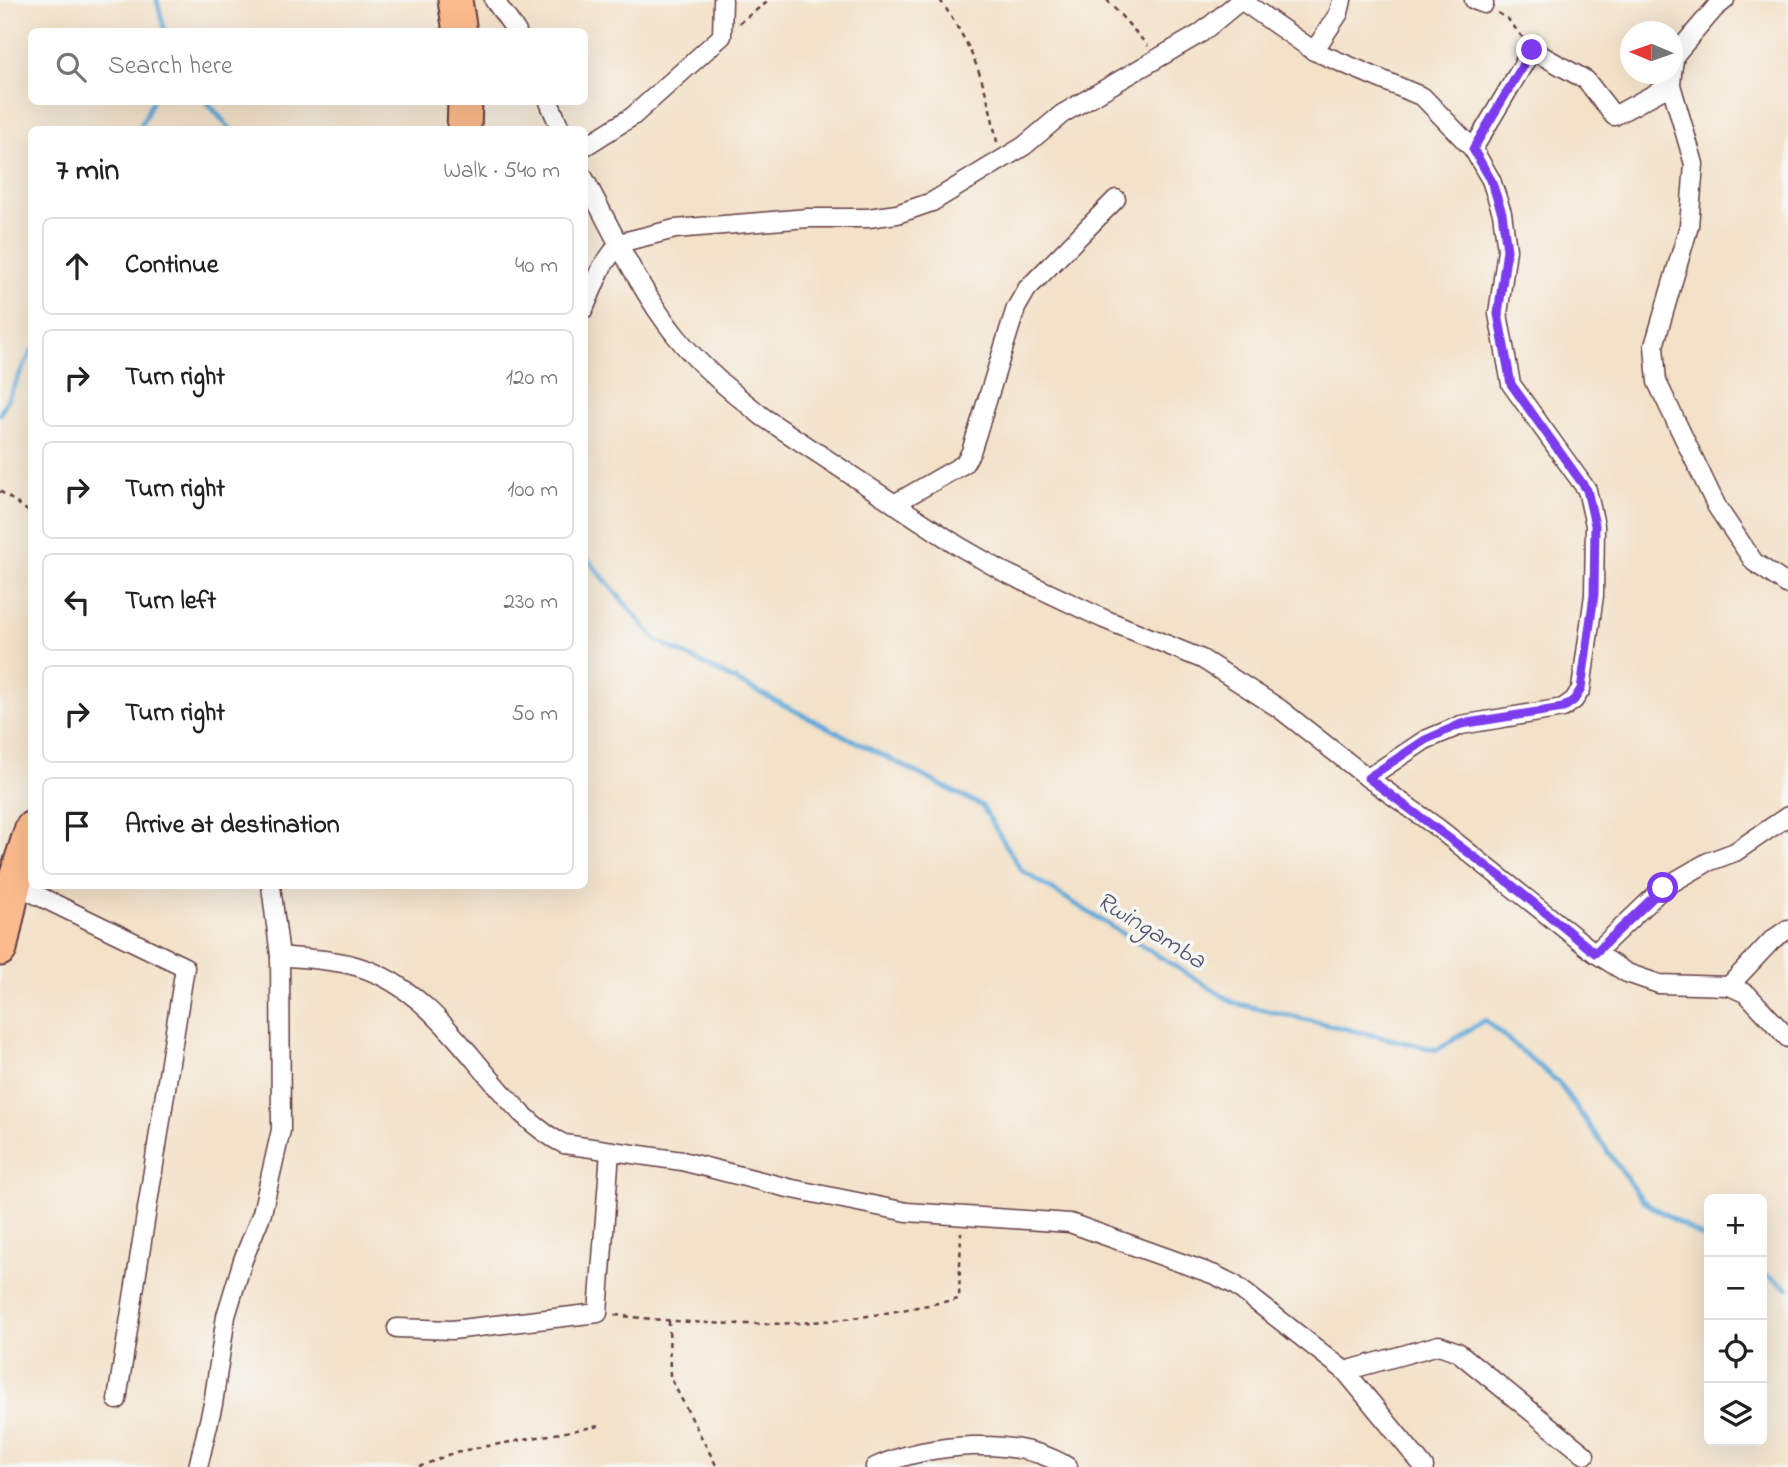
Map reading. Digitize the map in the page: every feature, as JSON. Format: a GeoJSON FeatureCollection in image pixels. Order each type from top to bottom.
{"type":"FeatureCollection","features":[{"type":"Feature","properties":{"kind":"highway"},"geometry":{"type":"LineString","coordinates":[[455,0],[459,28]]}},
{"type":"Feature","properties":{"kind":"highway"},"geometry":{"type":"LineString","coordinates":[[464,105],[464,126]]}},
{"type":"Feature","properties":{"kind":"highway"},"geometry":{"type":"LineString","coordinates":[[0,948],[14,884],[28,840]]}},
{"type":"Feature","properties":{"kind":"street"},"geometry":{"type":"LineString","coordinates":[[494,0],[514,28]]}},
{"type":"Feature","properties":{"kind":"street"},"geometry":{"type":"LineString","coordinates":[[588,145],[633,117],[722,36],[723,0]]}},
{"type":"Feature","properties":{"kind":"street"},"geometry":{"type":"LineString","coordinates":[[588,300],[602,267],[619,243],[675,229],[808,218],[868,218],[897,214],[932,202],[1024,146],[1062,114],[1159,60],[1200,33],[1241,0],[1314,51],[1423,97],[1473,149],[1491,180],[1502,213],[1507,250],[1498,314],[1511,384],[1587,490],[1595,525],[1594,595],[1581,689],[1574,700],[1563,708],[1461,724],[1425,740],[1368,778]]}},
{"type":"Feature","properties":{"kind":"street"},"geometry":{"type":"LineString","coordinates":[[1314,51],[1339,13],[1342,0]]}},
{"type":"Feature","properties":{"kind":"street"},"geometry":{"type":"LineString","coordinates":[[1683,46],[1715,8],[1726,0]]}},
{"type":"Feature","properties":{"kind":"street"},"geometry":{"type":"LineString","coordinates":[[1473,149],[1532,50],[1586,80],[1614,117],[1662,84]]}},
{"type":"Feature","properties":{"kind":"street"},"geometry":{"type":"LineString","coordinates":[[1674,84],[1694,164],[1689,226],[1654,346],[1657,382],[1717,508],[1754,562],[1788,585]]}},
{"type":"Feature","properties":{"kind":"street"},"geometry":{"type":"LineString","coordinates":[[550,105],[559,126]]}},
{"type":"Feature","properties":{"kind":"street"},"geometry":{"type":"LineString","coordinates":[[588,185],[663,318],[697,359],[763,417],[1004,572],[1104,619],[1202,659],[1280,709],[1468,851],[1595,953],[1627,973],[1659,984],[1729,986],[1747,994],[1788,1038]]}},
{"type":"Feature","properties":{"kind":"street"},"geometry":{"type":"LineString","coordinates":[[894,503],[964,464],[971,452],[1016,307],[1027,289],[1116,199]]}},
{"type":"Feature","properties":{"kind":"street"},"geometry":{"type":"LineString","coordinates":[[1595,953],[1663,888],[1708,862],[1735,852],[1788,816]]}},
{"type":"Feature","properties":{"kind":"street"},"geometry":{"type":"LineString","coordinates":[[14,884],[185,967],[117,1400]]}},
{"type":"Feature","properties":{"kind":"street"},"geometry":{"type":"LineString","coordinates":[[198,1467],[213,1404],[226,1316],[243,1260],[262,1213],[281,1130],[280,956],[271,889]]}},
{"type":"Feature","properties":{"kind":"street"},"geometry":{"type":"LineString","coordinates":[[1729,986],[1772,940],[1788,929]]}},
{"type":"Feature","properties":{"kind":"street"},"geometry":{"type":"LineString","coordinates":[[280,956],[359,967],[394,984],[444,1023],[503,1093],[551,1138],[564,1144],[682,1161],[788,1188],[907,1212],[1070,1223],[1215,1275],[1235,1285],[1345,1371],[1424,1467]]}},
{"type":"Feature","properties":{"kind":"street"},"geometry":{"type":"LineString","coordinates":[[397,1328],[452,1330],[598,1313],[610,1151]]}},
{"type":"Feature","properties":{"kind":"street"},"geometry":{"type":"LineString","coordinates":[[1345,1371],[1440,1345],[1458,1352],[1585,1455]]}},
{"type":"Feature","properties":{"kind":"street"},"geometry":{"type":"LineString","coordinates":[[875,1467],[921,1450],[1007,1447],[1035,1451],[1068,1467]]}},
{"type":"Feature","properties":{"kind":"path"},"geometry":{"type":"LineString","coordinates":[[722,36],[770,0]]}},
{"type":"Feature","properties":{"kind":"path"},"geometry":{"type":"LineString","coordinates":[[940,0],[967,38],[989,101],[1001,159]]}},
{"type":"Feature","properties":{"kind":"path"},"geometry":{"type":"LineString","coordinates":[[1107,0],[1159,60]]}},
{"type":"Feature","properties":{"kind":"path"},"geometry":{"type":"LineString","coordinates":[[1479,2],[1508,19],[1532,50]]}},
{"type":"Feature","properties":{"kind":"path"},"geometry":{"type":"LineString","coordinates":[[0,491],[28,511]]}},
{"type":"Feature","properties":{"kind":"path"},"geometry":{"type":"LineString","coordinates":[[598,1313],[669,1321],[773,1325],[833,1320],[959,1299],[961,1215]]}},
{"type":"Feature","properties":{"kind":"path"},"geometry":{"type":"LineString","coordinates":[[669,1321],[670,1377],[717,1467]]}},
{"type":"Feature","properties":{"kind":"path"},"geometry":{"type":"LineString","coordinates":[[419,1467],[455,1452],[598,1426]]}},
{"type":"Feature","properties":{"kind":"waterway"},"geometry":{"type":"LineString","coordinates":[[157,0],[164,28]]}},
{"type":"Feature","properties":{"kind":"waterway"},"geometry":{"type":"LineString","coordinates":[[141,126],[151,105]]}},
{"type":"Feature","properties":{"kind":"waterway","name":"Rwingamba"},"geometry":{"type":"LineString","coordinates":[[210,105],[228,126]]}},
{"type":"Feature","properties":{"kind":"waterway"},"geometry":{"type":"LineString","coordinates":[[0,414],[28,358]]}},
{"type":"Feature","properties":{"kind":"waterway","name":"Rwingamba"},"geometry":{"type":"LineString","coordinates":[[588,560],[656,640],[982,806],[1021,870],[1234,1003],[1437,1050],[1485,1020],[1558,1082],[1643,1201],[1704,1238]]}},
{"type":"Feature","properties":{"kind":"waterway","name":"Rwingamba"},"geometry":{"type":"LineString","coordinates":[[1767,1276],[1788,1288]]}},
{"type":"Feature","properties":{"kind":"route"},"geometry":{"type":"LineString","coordinates":[[1532,50],[1473,149],[1491,180],[1502,213],[1507,250],[1498,314],[1511,384],[1532,417],[1587,490],[1595,525],[1594,595],[1581,689],[1574,700],[1563,708],[1461,724],[1425,740],[1368,778],[1438,828],[1595,953],[1663,888]]}}]}
